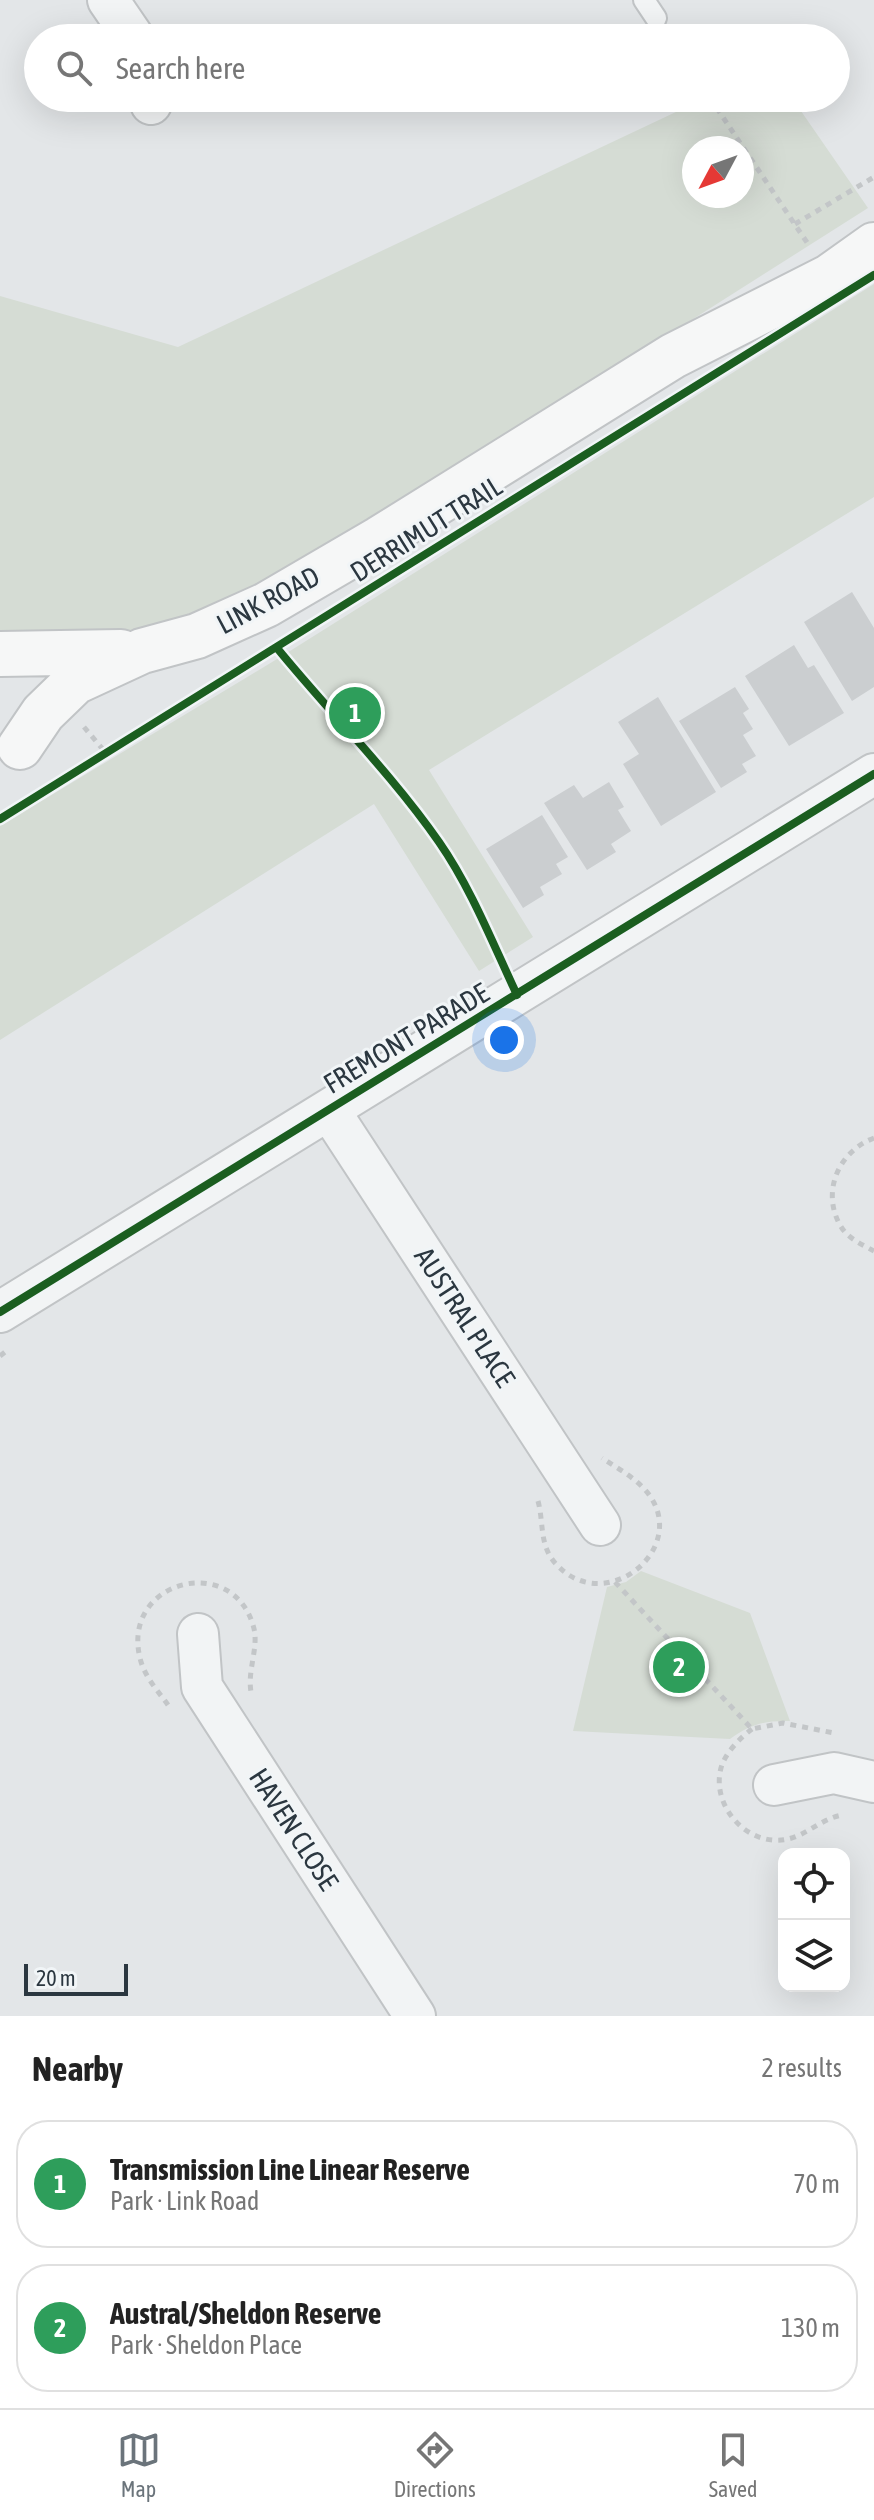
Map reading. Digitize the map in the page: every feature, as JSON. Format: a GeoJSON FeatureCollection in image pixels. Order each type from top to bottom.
{"type":"FeatureCollection","features":[{"type":"Feature","properties":{"kind":"street"},"geometry":{"type":"LineString","coordinates":[[108,0],[124,24]]}},
{"type":"Feature","properties":{"kind":"street","name":"LINK ROAD"},"geometry":{"type":"LineString","coordinates":[[673,356],[751,294],[804,238],[874,219]]}},
{"type":"Feature","properties":{"kind":"street","name":"LINK ROAD"},"geometry":{"type":"LineString","coordinates":[[10,757],[64,690],[85,676],[142,651],[197,636],[266,605],[379,539],[673,356],[817,284],[874,245]]}},
{"type":"Feature","properties":{"kind":"street","name":"LINK ROAD"},"geometry":{"type":"LineString","coordinates":[[0,656],[142,651]]}},
{"type":"Feature","properties":{"kind":"street"},"geometry":{"type":"LineString","coordinates":[[0,656],[17,673],[31,704],[30,727],[10,757]]}},
{"type":"Feature","properties":{"kind":"street","name":"FREMONT PARADE"},"geometry":{"type":"LineString","coordinates":[[0,1312],[874,774]]}},
{"type":"Feature","properties":{"kind":"street","name":"AUSTRAL PLACE"},"geometry":{"type":"LineString","coordinates":[[329,1110],[600,1525]]}},
{"type":"Feature","properties":{"kind":"street","name":"HAVEN CLOSE"},"geometry":{"type":"LineString","coordinates":[[198,1634],[202,1687],[415,2016]]}},
{"type":"Feature","properties":{"kind":"street"},"geometry":{"type":"LineString","coordinates":[[774,1785],[834,1773],[874,1782]]}},
{"type":"Feature","properties":{"kind":"lane"},"geometry":{"type":"LineString","coordinates":[[644,0],[656,18]]}},
{"type":"Feature","properties":{"kind":"path"},"geometry":{"type":"LineString","coordinates":[[719,112],[804,238],[874,177]]}},
{"type":"Feature","properties":{"kind":"path"},"geometry":{"type":"LineString","coordinates":[[93,762],[119,745]]}},
{"type":"Feature","properties":{"kind":"path"},"geometry":{"type":"LineString","coordinates":[[874,1138],[849,1153],[837,1170],[833,1206],[840,1225],[850,1238],[874,1251]]}},
{"type":"Feature","properties":{"kind":"path"},"geometry":{"type":"LineString","coordinates":[[615,1582],[752,1729],[783,1723],[843,1735]]}},
{"type":"Feature","properties":{"kind":"shaded area"},"geometry":{"type":"Polygon","coordinates":[[[676,112],[802,112],[868,208],[427,488],[270,581],[190,615],[128,633],[0,638],[0,296],[178,347],[676,112]]]}},
{"type":"Feature","properties":{"kind":"shaded area"},"geometry":{"type":"Polygon","coordinates":[[[874,284],[874,497],[429,770],[533,937],[479,971],[374,804],[0,1040],[0,826],[282,656],[874,284]]]}},
{"type":"Feature","properties":{"kind":"shaded area"},"geometry":{"type":"Polygon","coordinates":[[[641,1571],[750,1613],[790,1721],[758,1724],[730,1739],[573,1731],[607,1587],[626,1582],[641,1571]]]}},
{"type":"Feature","properties":{"kind":"building"},"geometry":{"type":"Polygon","coordinates":[[[852,592],[874,628],[874,687],[852,701],[804,622],[852,592]]]}},
{"type":"Feature","properties":{"kind":"building"},"geometry":{"type":"Polygon","coordinates":[[[794,645],[808,668],[814,665],[844,713],[789,746],[745,676],[794,645]]]}},
{"type":"Feature","properties":{"kind":"building"},"geometry":{"type":"Polygon","coordinates":[[[735,687],[749,709],[743,713],[753,729],[743,735],[756,756],[742,764],[747,772],[721,788],[679,721],[735,687]]]}},
{"type":"Feature","properties":{"kind":"building"},"geometry":{"type":"Polygon","coordinates":[[[658,697],[716,792],[661,826],[623,764],[639,754],[618,722],[658,697]]]}},
{"type":"Feature","properties":{"kind":"building"},"geometry":{"type":"Polygon","coordinates":[[[609,782],[624,807],[618,810],[631,831],[611,844],[616,852],[587,870],[544,803],[574,785],[583,798],[609,782]]]}},
{"type":"Feature","properties":{"kind":"building"},"geometry":{"type":"Polygon","coordinates":[[[542,815],[568,857],[556,864],[562,874],[540,887],[544,895],[523,908],[486,849],[542,815]]]}},
{"type":"Feature","properties":{"kind":"cycle path","name":"DERRIMUT TRAIL"},"geometry":{"type":"LineString","coordinates":[[0,819],[874,275]]}},
{"type":"Feature","properties":{"kind":"cycle path"},"geometry":{"type":"LineString","coordinates":[[277,648],[381,767],[439,842],[471,897],[517,995]]}},
{"type":"Feature","properties":{"kind":"cycle path"},"geometry":{"type":"LineString","coordinates":[[0,1312],[874,774]]}},
{"type":"Feature","properties":{"kind":"place","name":"Transmission Line Linear Reserve"},"geometry":{"type":"Point","coordinates":[355,713]}},
{"type":"Feature","properties":{"kind":"place","name":"Austral/Sheldon Reserve"},"geometry":{"type":"Point","coordinates":[679,1667]}}]}
